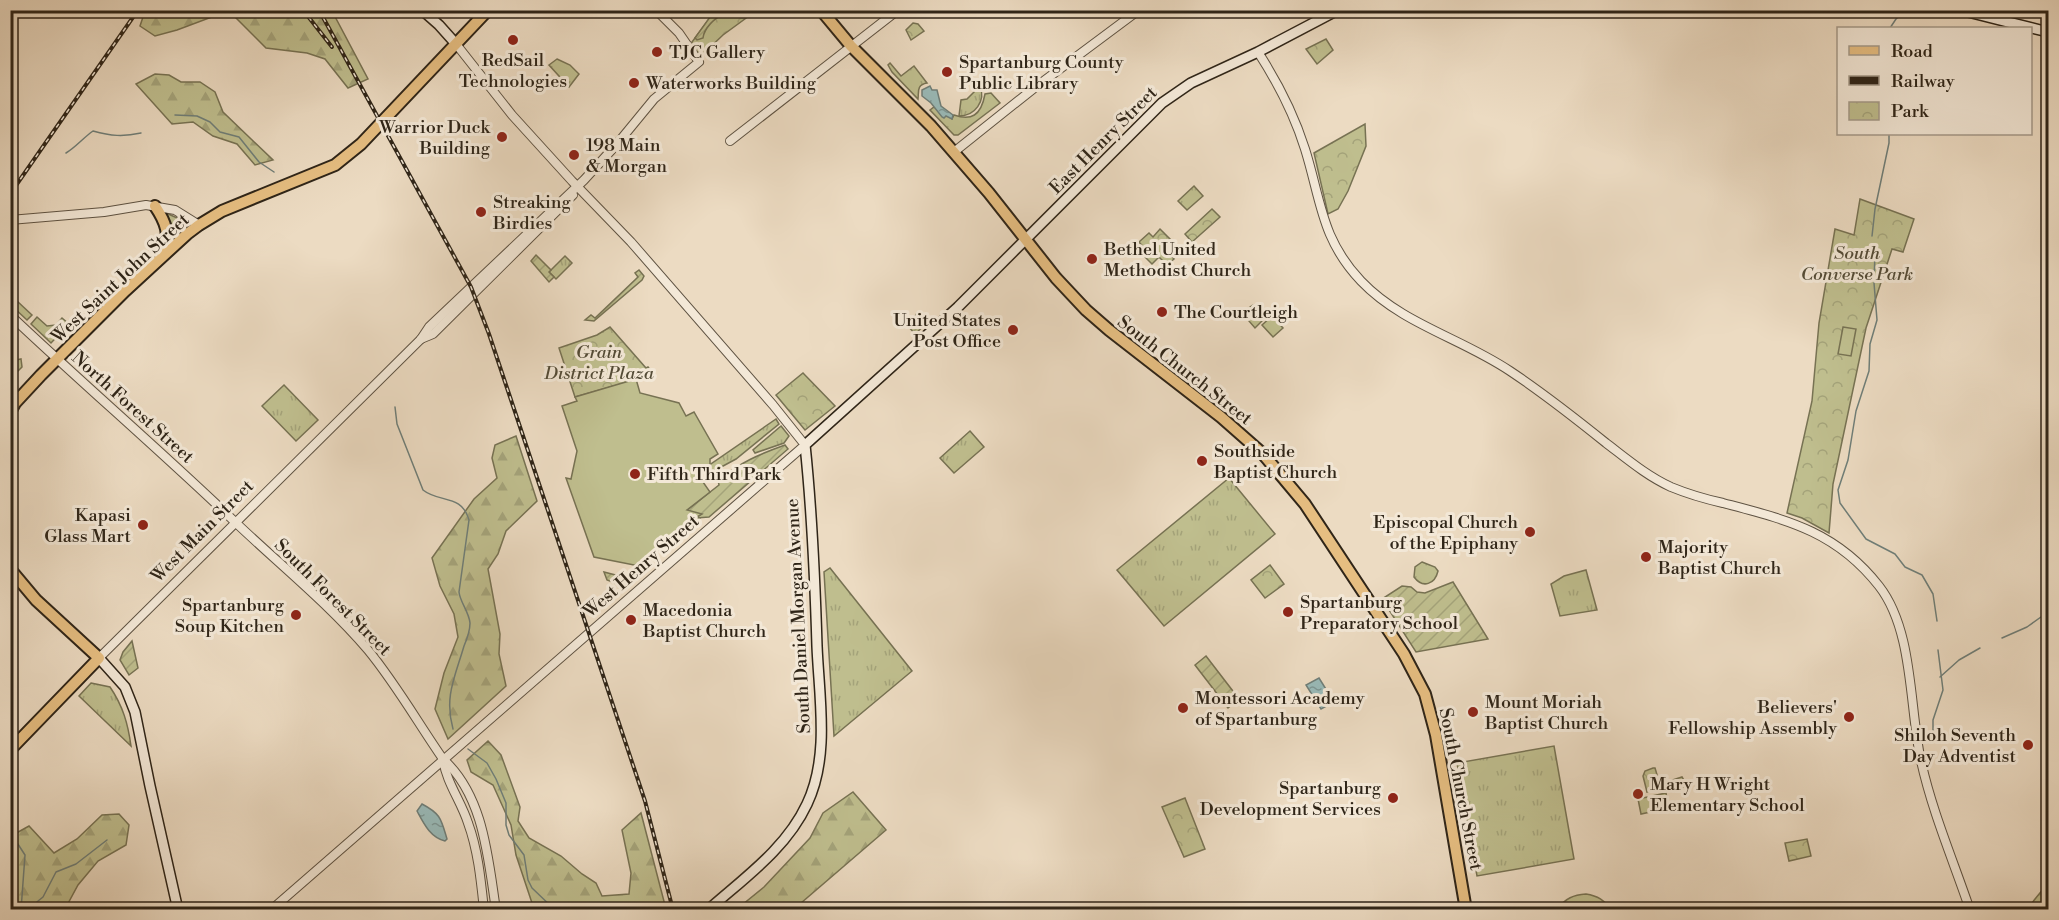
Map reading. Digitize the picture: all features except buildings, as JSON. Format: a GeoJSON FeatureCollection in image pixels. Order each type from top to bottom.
{"type":"FeatureCollection","features":[{"type":"Feature","properties":{"kind":"main road"},"geometry":{"type":"LineString","coordinates":[[422,10],[456,44]]}},
{"type":"Feature","properties":{"kind":"main road","name":"West Saint John Street"},"geometry":{"type":"LineString","coordinates":[[10,412],[15,403],[125,291],[199,225],[248,199],[295,183],[335,165],[360,144],[488,10]]}},
{"type":"Feature","properties":{"kind":"main road","name":"South Church Street"},"geometry":{"type":"LineString","coordinates":[[821,10],[850,46],[932,127],[1056,278],[1086,310],[1221,417],[1263,454],[1291,486],[1363,589],[1416,673],[1429,705],[1436,735],[1466,909]]}},
{"type":"Feature","properties":{"kind":"main road","name":"East Henry Street"},"geometry":{"type":"LineString","coordinates":[[1027,240],[1162,103],[1191,83],[1258,52],[1338,10]]}},
{"type":"Feature","properties":{"kind":"main road"},"geometry":{"type":"LineString","coordinates":[[1960,10],[2029,27]]}},
{"type":"Feature","properties":{"kind":"main road"},"geometry":{"type":"LineString","coordinates":[[2032,28],[2049,32]]}},
{"type":"Feature","properties":{"kind":"main road"},"geometry":{"type":"LineString","coordinates":[[155,206],[164,220],[169,236],[165,254]]}},
{"type":"Feature","properties":{"kind":"main road","name":"West Henry Street"},"geometry":{"type":"LineString","coordinates":[[805,445],[911,351],[1027,240]]}},
{"type":"Feature","properties":{"kind":"main road","name":"South Daniel Morgan Avenue"},"geometry":{"type":"LineString","coordinates":[[708,909],[784,841],[807,804],[818,765],[821,743],[817,633],[805,445]]}},
{"type":"Feature","properties":{"kind":"main road"},"geometry":{"type":"LineString","coordinates":[[10,569],[36,600],[99,658],[125,687],[135,712],[178,909]]}},
{"type":"Feature","properties":{"kind":"main road","name":"West Main Street"},"geometry":{"type":"LineString","coordinates":[[10,750],[99,658]]}},
{"type":"Feature","properties":{"kind":"street","name":"West Main Street"},"geometry":{"type":"LineString","coordinates":[[99,658],[420,339],[429,327],[578,187],[654,99],[699,62],[679,33],[656,10]]}},
{"type":"Feature","properties":{"kind":"street"},"geometry":{"type":"LineString","coordinates":[[730,141],[898,10]]}},
{"type":"Feature","properties":{"kind":"street"},"geometry":{"type":"LineString","coordinates":[[954,152],[1033,89],[1139,10]]}},
{"type":"Feature","properties":{"kind":"street"},"geometry":{"type":"LineString","coordinates":[[456,44],[512,115],[645,258],[805,445]]}},
{"type":"Feature","properties":{"kind":"street"},"geometry":{"type":"LineString","coordinates":[[1258,52],[1282,92],[1298,127],[1323,220],[1331,237],[1351,269],[1390,307],[1510,371],[1655,478],[1698,497],[1787,521],[1815,532],[1850,556],[1879,586],[1897,624],[1905,654],[1921,762],[1936,814],[1970,909]]}},
{"type":"Feature","properties":{"kind":"street"},"geometry":{"type":"LineString","coordinates":[[11,220],[104,212],[146,205],[175,210],[199,225]]}},
{"type":"Feature","properties":{"kind":"street","name":"North Forest Street"},"geometry":{"type":"LineString","coordinates":[[10,315],[235,522]]}},
{"type":"Feature","properties":{"kind":"street","name":"West Henry Street"},"geometry":{"type":"LineString","coordinates":[[271,909],[805,445]]}},
{"type":"Feature","properties":{"kind":"street","name":"South Forest Street"},"geometry":{"type":"LineString","coordinates":[[235,522],[338,618],[368,650],[394,685],[442,759],[453,768],[479,821],[487,847],[496,909]]}},
{"type":"Feature","properties":{"kind":"street","name":"South Forest Street"},"geometry":{"type":"LineString","coordinates":[[442,759],[444,774],[462,807],[474,841],[484,909]]}},
{"type":"Feature","properties":{"kind":"green space"},"geometry":{"type":"Polygon","coordinates":[[[715,10],[721,11],[722,15],[710,24],[703,38],[697,40],[695,38],[715,10]]]}},
{"type":"Feature","properties":{"kind":"green space"},"geometry":{"type":"Polygon","coordinates":[[[145,11],[332,11],[368,79],[348,88],[325,59],[307,53],[266,48],[235,17],[217,15],[155,36],[140,26],[145,11]]]}},
{"type":"Feature","properties":{"kind":"green space"},"geometry":{"type":"Polygon","coordinates":[[[715,11],[753,13],[723,35],[705,52],[698,53],[692,48],[692,42],[715,11]]]}},
{"type":"Feature","properties":{"kind":"green space"},"geometry":{"type":"Polygon","coordinates":[[[913,23],[918,24],[924,31],[911,40],[906,30],[913,23]]]}},
{"type":"Feature","properties":{"kind":"green space"},"geometry":{"type":"Polygon","coordinates":[[[1326,39],[1333,50],[1317,64],[1306,49],[1326,39]]]}},
{"type":"Feature","properties":{"kind":"green space"},"geometry":{"type":"Polygon","coordinates":[[[557,59],[570,65],[579,74],[569,87],[549,65],[557,59]]]}},
{"type":"Feature","properties":{"kind":"green space"},"geometry":{"type":"Polygon","coordinates":[[[890,63],[901,76],[914,66],[927,83],[920,87],[918,99],[892,72],[888,65],[890,63]]]}},
{"type":"Feature","properties":{"kind":"green space"},"geometry":{"type":"Polygon","coordinates":[[[155,74],[169,75],[181,82],[200,82],[215,92],[223,112],[273,160],[255,165],[237,144],[213,136],[193,122],[172,124],[136,84],[155,74]]]}},
{"type":"Feature","properties":{"kind":"green space"},"geometry":{"type":"Polygon","coordinates":[[[980,86],[982,97],[978,107],[970,113],[959,116],[961,100],[967,99],[980,86]]]}},
{"type":"Feature","properties":{"kind":"green space"},"geometry":{"type":"Polygon","coordinates":[[[991,93],[1000,103],[958,135],[954,135],[930,110],[934,107],[952,119],[954,115],[970,117],[978,112],[985,94],[991,93]]]}},
{"type":"Feature","properties":{"kind":"green space"},"geometry":{"type":"Polygon","coordinates":[[[1365,124],[1366,146],[1348,191],[1338,209],[1328,214],[1314,153],[1365,124]]]}},
{"type":"Feature","properties":{"kind":"green space"},"geometry":{"type":"Polygon","coordinates":[[[1194,186],[1203,196],[1187,210],[1178,201],[1194,186]]]}},
{"type":"Feature","properties":{"kind":"green space","name":"South Converse Park"},"geometry":{"type":"Polygon","coordinates":[[[1860,199],[1914,219],[1903,252],[1892,249],[1866,328],[1833,484],[1829,533],[1802,518],[1787,513],[1812,401],[1819,323],[1835,229],[1854,235],[1860,199]]]}},
{"type":"Feature","properties":{"kind":"green space"},"geometry":{"type":"Polygon","coordinates":[[[1212,209],[1220,217],[1192,242],[1185,234],[1212,209]]]}},
{"type":"Feature","properties":{"kind":"green space"},"geometry":{"type":"Polygon","coordinates":[[[166,213],[184,221],[173,231],[166,213]]]}},
{"type":"Feature","properties":{"kind":"green space"},"geometry":{"type":"Polygon","coordinates":[[[1160,229],[1172,241],[1164,248],[1174,259],[1167,265],[1159,257],[1152,264],[1144,256],[1148,252],[1139,242],[1149,233],[1153,237],[1160,229]]]}},
{"type":"Feature","properties":{"kind":"green space"},"geometry":{"type":"Polygon","coordinates":[[[536,255],[551,270],[549,272],[554,277],[549,282],[531,261],[536,255]]]}},
{"type":"Feature","properties":{"kind":"green space"},"geometry":{"type":"Polygon","coordinates":[[[565,256],[572,263],[556,279],[549,272],[565,256]]]}},
{"type":"Feature","properties":{"kind":"green space"},"geometry":{"type":"Polygon","coordinates":[[[639,270],[644,276],[642,280],[594,321],[585,320],[591,315],[595,318],[638,277],[635,273],[639,270]]]}},
{"type":"Feature","properties":{"kind":"green space"},"geometry":{"type":"Polygon","coordinates":[[[17,301],[32,315],[27,320],[13,307],[17,301]]]}},
{"type":"Feature","properties":{"kind":"green space"},"geometry":{"type":"Polygon","coordinates":[[[1253,305],[1259,310],[1264,310],[1268,315],[1255,328],[1242,313],[1253,305]]]}},
{"type":"Feature","properties":{"kind":"green space"},"geometry":{"type":"Polygon","coordinates":[[[917,313],[928,322],[915,334],[907,323],[917,313]]]}},
{"type":"Feature","properties":{"kind":"green space"},"geometry":{"type":"Polygon","coordinates":[[[1272,316],[1283,328],[1273,337],[1262,325],[1272,316]]]}},
{"type":"Feature","properties":{"kind":"green space"},"geometry":{"type":"Polygon","coordinates":[[[37,317],[47,326],[56,325],[62,318],[69,324],[51,343],[31,324],[37,317]]]}},
{"type":"Feature","properties":{"kind":"green space","name":"Grain District Plaza"},"geometry":{"type":"Polygon","coordinates":[[[610,327],[651,371],[646,377],[575,397],[559,348],[597,335],[610,327]]]}},
{"type":"Feature","properties":{"kind":"green space"},"geometry":{"type":"Polygon","coordinates":[[[1843,327],[1856,329],[1851,356],[1838,354],[1843,327]]]}},
{"type":"Feature","properties":{"kind":"green space"},"geometry":{"type":"Polygon","coordinates":[[[21,359],[22,367],[11,378],[11,361],[21,359]]]}},
{"type":"Feature","properties":{"kind":"green space"},"geometry":{"type":"Polygon","coordinates":[[[803,373],[835,406],[805,430],[776,395],[803,373]]]}},
{"type":"Feature","properties":{"kind":"green space","name":"Fifth Third Park"},"geometry":{"type":"Polygon","coordinates":[[[636,379],[640,393],[679,403],[686,416],[694,412],[718,454],[710,459],[710,465],[696,472],[710,492],[687,510],[702,514],[697,517],[700,518],[639,566],[594,557],[566,478],[571,479],[577,451],[562,406],[577,401],[575,397],[636,379]]]}},
{"type":"Feature","properties":{"kind":"green space"},"geometry":{"type":"Polygon","coordinates":[[[284,385],[318,420],[296,441],[262,406],[284,385]]]}},
{"type":"Feature","properties":{"kind":"green space"},"geometry":{"type":"Polygon","coordinates":[[[776,419],[779,424],[736,459],[712,472],[708,466],[776,419]]]}},
{"type":"Feature","properties":{"kind":"green space"},"geometry":{"type":"Polygon","coordinates":[[[781,426],[789,436],[784,443],[755,453],[753,450],[781,426]]]}},
{"type":"Feature","properties":{"kind":"green space"},"geometry":{"type":"Polygon","coordinates":[[[970,431],[984,447],[954,473],[940,458],[970,431]]]}},
{"type":"Feature","properties":{"kind":"green space"},"geometry":{"type":"Polygon","coordinates":[[[516,436],[537,501],[506,531],[498,554],[488,569],[500,634],[499,654],[506,686],[448,739],[435,709],[444,673],[458,637],[454,614],[440,586],[432,558],[474,499],[497,478],[492,458],[495,445],[516,436]]]}},
{"type":"Feature","properties":{"kind":"green space"},"geometry":{"type":"Polygon","coordinates":[[[785,445],[788,449],[709,517],[696,518],[687,510],[719,485],[718,480],[735,468],[785,445]]]}},
{"type":"Feature","properties":{"kind":"green space"},"geometry":{"type":"Polygon","coordinates":[[[1229,478],[1275,534],[1164,626],[1117,570],[1229,478]]]}},
{"type":"Feature","properties":{"kind":"green space"},"geometry":{"type":"Polygon","coordinates":[[[1422,562],[1435,567],[1438,571],[1431,582],[1425,584],[1414,577],[1415,567],[1422,562]]]}},
{"type":"Feature","properties":{"kind":"green space"},"geometry":{"type":"Polygon","coordinates":[[[1270,565],[1284,584],[1265,598],[1251,580],[1270,565]]]}},
{"type":"Feature","properties":{"kind":"green space"},"geometry":{"type":"Polygon","coordinates":[[[830,568],[912,671],[834,736],[824,572],[830,568]]]}},
{"type":"Feature","properties":{"kind":"green space"},"geometry":{"type":"Polygon","coordinates":[[[1586,570],[1597,610],[1560,616],[1551,584],[1564,576],[1586,570]]]}},
{"type":"Feature","properties":{"kind":"green space"},"geometry":{"type":"Polygon","coordinates":[[[604,572],[627,578],[621,585],[607,580],[604,572]]]}},
{"type":"Feature","properties":{"kind":"green space"},"geometry":{"type":"Polygon","coordinates":[[[1453,582],[1488,639],[1416,652],[1382,599],[1402,586],[1425,593],[1453,582]]]}},
{"type":"Feature","properties":{"kind":"green space"},"geometry":{"type":"Polygon","coordinates":[[[132,641],[138,668],[129,675],[120,660],[132,641]]]}},
{"type":"Feature","properties":{"kind":"green space"},"geometry":{"type":"Polygon","coordinates":[[[1206,656],[1239,699],[1228,708],[1195,665],[1206,656]]]}},
{"type":"Feature","properties":{"kind":"green space"},"geometry":{"type":"Polygon","coordinates":[[[91,683],[110,687],[115,694],[124,715],[131,746],[79,696],[91,683]]]}},
{"type":"Feature","properties":{"kind":"green space"},"geometry":{"type":"Polygon","coordinates":[[[488,741],[501,755],[520,807],[518,821],[529,838],[561,856],[596,883],[602,896],[629,894],[631,873],[622,830],[641,813],[666,909],[534,909],[516,855],[511,825],[493,785],[471,772],[467,760],[488,741]]]}},
{"type":"Feature","properties":{"kind":"green space"},"geometry":{"type":"Polygon","coordinates":[[[1554,746],[1574,859],[1477,876],[1457,763],[1554,746]]]}},
{"type":"Feature","properties":{"kind":"green space"},"geometry":{"type":"Polygon","coordinates":[[[1655,768],[1661,788],[1647,792],[1643,776],[1645,771],[1655,768]]]}},
{"type":"Feature","properties":{"kind":"green space"},"geometry":{"type":"Polygon","coordinates":[[[1682,777],[1685,782],[1680,790],[1666,791],[1669,781],[1682,777]]]}},
{"type":"Feature","properties":{"kind":"green space"},"geometry":{"type":"Polygon","coordinates":[[[853,792],[886,830],[794,909],[737,909],[764,887],[810,838],[823,813],[853,792]]]}},
{"type":"Feature","properties":{"kind":"green space"},"geometry":{"type":"Polygon","coordinates":[[[1666,793],[1669,808],[1641,814],[1638,799],[1666,793]]]}},
{"type":"Feature","properties":{"kind":"green space"},"geometry":{"type":"Polygon","coordinates":[[[1185,798],[1205,849],[1184,857],[1162,807],[1185,798]]]}},
{"type":"Feature","properties":{"kind":"green space"},"geometry":{"type":"Polygon","coordinates":[[[119,814],[129,825],[126,845],[98,861],[78,885],[65,909],[11,909],[11,836],[29,826],[54,853],[77,839],[102,815],[119,814]]]}},
{"type":"Feature","properties":{"kind":"green space"},"geometry":{"type":"Polygon","coordinates":[[[1807,839],[1811,856],[1789,861],[1785,843],[1807,839]]]}},
{"type":"Feature","properties":{"kind":"green space"},"geometry":{"type":"Polygon","coordinates":[[[2048,883],[2048,909],[2027,909],[2048,883]]]}},
{"type":"Feature","properties":{"kind":"green space"},"geometry":{"type":"Polygon","coordinates":[[[1586,894],[1600,899],[1611,909],[1558,909],[1570,898],[1586,894]]]}},
{"type":"Feature","properties":{"kind":"water"},"geometry":{"type":"Polygon","coordinates":[[[930,86],[932,90],[937,90],[941,106],[953,115],[952,119],[942,117],[922,96],[922,90],[930,86]]]}},
{"type":"Feature","properties":{"kind":"water"},"geometry":{"type":"Polygon","coordinates":[[[1319,678],[1334,702],[1321,709],[1306,685],[1319,678]]]}},
{"type":"Feature","properties":{"kind":"water"},"geometry":{"type":"Polygon","coordinates":[[[422,804],[439,818],[447,839],[445,841],[431,833],[425,825],[417,811],[422,804]]]}},
{"type":"Feature","properties":{"kind":"waterway"},"geometry":{"type":"LineString","coordinates":[[1891,27],[1903,13]]}},
{"type":"Feature","properties":{"kind":"waterway"},"geometry":{"type":"LineString","coordinates":[[175,115],[197,116],[210,122],[220,132],[239,137],[259,162],[274,172]]}},
{"type":"Feature","properties":{"kind":"waterway"},"geometry":{"type":"LineString","coordinates":[[66,153],[93,131],[117,135],[141,133]]}},
{"type":"Feature","properties":{"kind":"waterway"},"geometry":{"type":"LineString","coordinates":[[1872,236],[1889,135]]}},
{"type":"Feature","properties":{"kind":"waterway"},"geometry":{"type":"LineString","coordinates":[[1875,252],[1874,283],[1877,320],[1870,344],[1869,371],[1856,411],[1848,460],[1838,490],[1840,503],[1866,539],[1895,554],[1905,567],[1922,575],[1933,594],[1937,621]]}},
{"type":"Feature","properties":{"kind":"waterway"},"geometry":{"type":"LineString","coordinates":[[395,407],[397,424],[423,490],[461,506],[469,520],[459,592],[470,626],[450,697],[453,729]]}},
{"type":"Feature","properties":{"kind":"waterway"},"geometry":{"type":"LineString","coordinates":[[2002,638],[2027,627],[2048,612]]}},
{"type":"Feature","properties":{"kind":"waterway"},"geometry":{"type":"LineString","coordinates":[[1940,677],[1959,660],[1980,648]]}},
{"type":"Feature","properties":{"kind":"waterway"},"geometry":{"type":"LineString","coordinates":[[1933,742],[1933,720],[1943,690],[1938,650]]}},
{"type":"Feature","properties":{"kind":"waterway"},"geometry":{"type":"LineString","coordinates":[[468,749],[487,763],[496,779],[506,803],[506,825],[509,835],[524,855],[528,880],[532,888],[555,910]]}},
{"type":"Feature","properties":{"kind":"waterway"},"geometry":{"type":"LineString","coordinates":[[14,838],[25,855],[21,910]]}},
{"type":"Feature","properties":{"kind":"waterway"},"geometry":{"type":"LineString","coordinates":[[27,910],[43,897],[56,872],[76,864],[107,840]]}},
{"type":"Feature","properties":{"kind":"railway"},"geometry":{"type":"LineString","coordinates":[[10,19],[17,10]]}},
{"type":"Feature","properties":{"kind":"railway"},"geometry":{"type":"LineString","coordinates":[[10,194],[138,10]]}},
{"type":"Feature","properties":{"kind":"railway"},"geometry":{"type":"LineString","coordinates":[[303,10],[332,47]]}},
{"type":"Feature","properties":{"kind":"railway"},"geometry":{"type":"LineString","coordinates":[[319,10],[471,287],[489,334],[645,801],[673,910]]}},
{"type":"Feature","properties":{"kind":"place","name":"RedSail Technologies"},"geometry":{"type":"Point","coordinates":[513,40]}},
{"type":"Feature","properties":{"kind":"place","name":"TJC Gallery"},"geometry":{"type":"Point","coordinates":[657,52]}},
{"type":"Feature","properties":{"kind":"place","name":"Spartanburg County Public Library"},"geometry":{"type":"Point","coordinates":[947,72]}},
{"type":"Feature","properties":{"kind":"place","name":"Waterworks Building"},"geometry":{"type":"Point","coordinates":[634,83]}},
{"type":"Feature","properties":{"kind":"place","name":"Warrior Duck Building"},"geometry":{"type":"Point","coordinates":[502,137]}},
{"type":"Feature","properties":{"kind":"place","name":"198 Main & Morgan"},"geometry":{"type":"Point","coordinates":[574,155]}},
{"type":"Feature","properties":{"kind":"place","name":"Streaking Birdies"},"geometry":{"type":"Point","coordinates":[481,212]}},
{"type":"Feature","properties":{"kind":"place","name":"Bethel United Methodist Church"},"geometry":{"type":"Point","coordinates":[1092,259]}},
{"type":"Feature","properties":{"kind":"place","name":"The Courtleigh"},"geometry":{"type":"Point","coordinates":[1162,312]}},
{"type":"Feature","properties":{"kind":"place","name":"United States Post Office"},"geometry":{"type":"Point","coordinates":[1013,330]}},
{"type":"Feature","properties":{"kind":"place","name":"Southside Baptist Church"},"geometry":{"type":"Point","coordinates":[1202,461]}},
{"type":"Feature","properties":{"kind":"place","name":"Fifth Third Park"},"geometry":{"type":"Point","coordinates":[635,474]}},
{"type":"Feature","properties":{"kind":"place","name":"Kapasi Glass Mart"},"geometry":{"type":"Point","coordinates":[143,525]}},
{"type":"Feature","properties":{"kind":"place","name":"Episcopal Church of the Epiphany"},"geometry":{"type":"Point","coordinates":[1530,532]}},
{"type":"Feature","properties":{"kind":"place","name":"Majority Baptist Church"},"geometry":{"type":"Point","coordinates":[1646,557]}},
{"type":"Feature","properties":{"kind":"place","name":"Spartanburg Preparatory School"},"geometry":{"type":"Point","coordinates":[1288,612]}},
{"type":"Feature","properties":{"kind":"place","name":"Spartanburg Soup Kitchen"},"geometry":{"type":"Point","coordinates":[296,615]}},
{"type":"Feature","properties":{"kind":"place","name":"Macedonia Baptist Church"},"geometry":{"type":"Point","coordinates":[631,620]}},
{"type":"Feature","properties":{"kind":"place","name":"Montessori Academy of Spartanburg"},"geometry":{"type":"Point","coordinates":[1183,708]}},
{"type":"Feature","properties":{"kind":"place","name":"Mount Moriah Baptist Church"},"geometry":{"type":"Point","coordinates":[1473,712]}},
{"type":"Feature","properties":{"kind":"place","name":"Believers' Fellowship Assembly"},"geometry":{"type":"Point","coordinates":[1849,717]}},
{"type":"Feature","properties":{"kind":"place","name":"Shiloh Seventh Day Adventist"},"geometry":{"type":"Point","coordinates":[2028,745]}},
{"type":"Feature","properties":{"kind":"place","name":"Mary H Wright Elementary School"},"geometry":{"type":"Point","coordinates":[1638,794]}},
{"type":"Feature","properties":{"kind":"place","name":"Spartanburg Development Services"},"geometry":{"type":"Point","coordinates":[1393,798]}}]}
